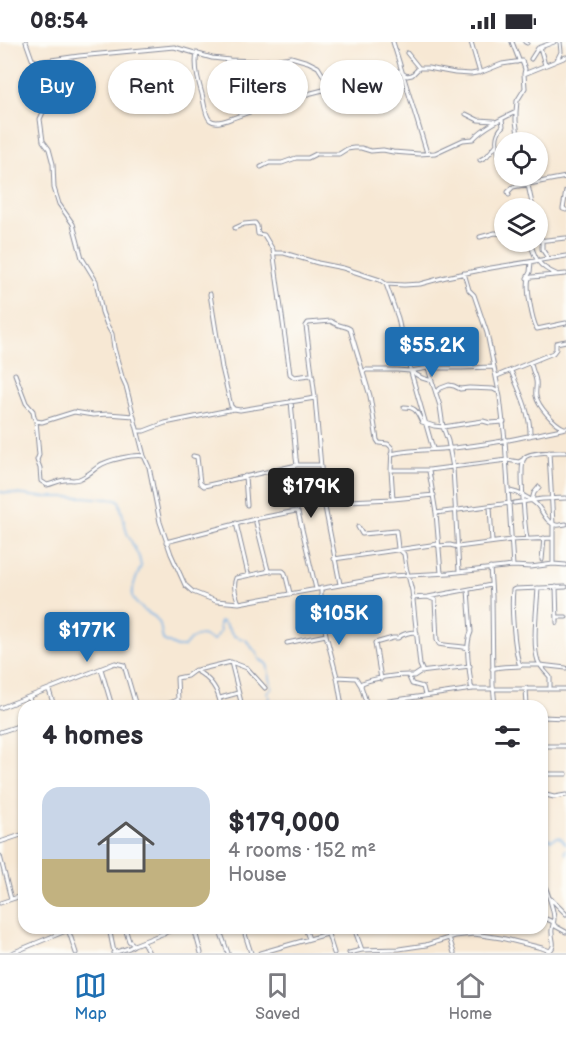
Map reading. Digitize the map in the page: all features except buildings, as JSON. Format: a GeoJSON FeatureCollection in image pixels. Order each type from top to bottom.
{"type":"FeatureCollection","features":[{"type":"Feature","properties":{"kind":"street"},"geometry":{"type":"LineString","coordinates":[[26,42],[34,60]]}},
{"type":"Feature","properties":{"kind":"street"},"geometry":{"type":"LineString","coordinates":[[393,42],[399,60]]}},
{"type":"Feature","properties":{"kind":"street"},"geometry":{"type":"LineString","coordinates":[[471,42],[480,73]]}},
{"type":"Feature","properties":{"kind":"street"},"geometry":{"type":"LineString","coordinates":[[512,42],[519,60],[522,61],[524,71],[525,88],[517,101],[518,132]]}},
{"type":"Feature","properties":{"kind":"street"},"geometry":{"type":"LineString","coordinates":[[531,58],[541,45],[554,42]]}},
{"type":"Feature","properties":{"kind":"street"},"geometry":{"type":"LineString","coordinates":[[558,50],[561,43]]}},
{"type":"Feature","properties":{"kind":"street"},"geometry":{"type":"LineString","coordinates":[[556,61],[561,52],[561,43]]}},
{"type":"Feature","properties":{"kind":"street"},"geometry":{"type":"LineString","coordinates":[[541,45],[545,65]]}},
{"type":"Feature","properties":{"kind":"street"},"geometry":{"type":"LineString","coordinates":[[51,60],[174,47],[212,58],[255,61],[296,57],[318,67],[320,70]]}},
{"type":"Feature","properties":{"kind":"street"},"geometry":{"type":"LineString","coordinates":[[197,53],[195,61],[200,88],[207,115],[213,122],[320,91]]}},
{"type":"Feature","properties":{"kind":"street"},"geometry":{"type":"LineString","coordinates":[[407,54],[419,68]]}},
{"type":"Feature","properties":{"kind":"street"},"geometry":{"type":"LineString","coordinates":[[524,71],[531,71],[566,57]]}},
{"type":"Feature","properties":{"kind":"street"},"geometry":{"type":"LineString","coordinates":[[404,74],[407,76],[419,68],[429,68],[468,75],[519,60]]}},
{"type":"Feature","properties":{"kind":"street"},"geometry":{"type":"LineString","coordinates":[[404,76],[428,153]]}},
{"type":"Feature","properties":{"kind":"street"},"geometry":{"type":"LineString","coordinates":[[261,167],[296,158],[308,158],[316,154],[339,154],[354,148],[419,154],[435,153],[463,140],[473,139],[496,122],[516,112]]}},
{"type":"Feature","properties":{"kind":"street"},"geometry":{"type":"LineString","coordinates":[[42,114],[40,119],[43,141],[49,150],[53,164],[54,188],[59,204],[74,224],[82,258],[96,281],[102,312],[112,334],[144,456],[149,467],[166,542],[185,585],[193,592],[216,601],[239,603],[340,584],[408,575],[513,566],[566,565]]}},
{"type":"Feature","properties":{"kind":"street"},"geometry":{"type":"LineString","coordinates":[[466,114],[478,120],[496,122]]}},
{"type":"Feature","properties":{"kind":"street"},"geometry":{"type":"LineString","coordinates":[[497,132],[502,126],[502,119]]}},
{"type":"Feature","properties":{"kind":"street"},"geometry":{"type":"LineString","coordinates":[[480,160],[494,148]]}},
{"type":"Feature","properties":{"kind":"street"},"geometry":{"type":"LineString","coordinates":[[548,180],[566,177]]}},
{"type":"Feature","properties":{"kind":"street"},"geometry":{"type":"LineString","coordinates":[[509,195],[508,192],[518,186]]}},
{"type":"Feature","properties":{"kind":"street"},"geometry":{"type":"LineString","coordinates":[[566,191],[564,209],[566,210]]}},
{"type":"Feature","properties":{"kind":"street"},"geometry":{"type":"LineString","coordinates":[[235,228],[255,223],[258,234],[264,235],[274,253],[290,374],[294,377],[310,375],[314,379]]}},
{"type":"Feature","properties":{"kind":"street"},"geometry":{"type":"LineString","coordinates":[[480,237],[494,234]]}},
{"type":"Feature","properties":{"kind":"street"},"geometry":{"type":"LineString","coordinates":[[548,240],[566,238]]}},
{"type":"Feature","properties":{"kind":"street"},"geometry":{"type":"LineString","coordinates":[[534,252],[545,269],[558,275]]}},
{"type":"Feature","properties":{"kind":"street"},"geometry":{"type":"LineString","coordinates":[[544,252],[549,259]]}},
{"type":"Feature","properties":{"kind":"street"},"geometry":{"type":"LineString","coordinates":[[274,253],[284,253],[343,268],[386,284],[420,284],[464,273],[566,256]]}},
{"type":"Feature","properties":{"kind":"street"},"geometry":{"type":"LineString","coordinates":[[527,278],[531,262]]}},
{"type":"Feature","properties":{"kind":"street"},"geometry":{"type":"LineString","coordinates":[[464,273],[487,333],[497,376],[512,503],[510,540],[513,566]]}},
{"type":"Feature","properties":{"kind":"street"},"geometry":{"type":"LineString","coordinates":[[566,274],[529,278],[528,283],[532,315],[537,329],[566,323]]}},
{"type":"Feature","properties":{"kind":"street"},"geometry":{"type":"LineString","coordinates":[[386,284],[399,318],[404,348],[433,449]]}},
{"type":"Feature","properties":{"kind":"street"},"geometry":{"type":"LineString","coordinates":[[210,294],[222,368],[234,410]]}},
{"type":"Feature","properties":{"kind":"street"},"geometry":{"type":"LineString","coordinates":[[340,584],[324,502],[314,379],[306,330],[308,323],[329,321],[349,328],[370,396],[377,440],[379,443],[391,445],[393,499]]}},
{"type":"Feature","properties":{"kind":"street"},"geometry":{"type":"LineString","coordinates":[[431,332],[459,331],[464,338],[472,367]]}},
{"type":"Feature","properties":{"kind":"street"},"geometry":{"type":"LineString","coordinates":[[497,376],[553,353],[556,343],[566,341]]}},
{"type":"Feature","properties":{"kind":"street"},"geometry":{"type":"LineString","coordinates":[[459,571],[453,468],[440,406],[427,361],[431,350],[466,349]]}},
{"type":"Feature","properties":{"kind":"street"},"geometry":{"type":"LineString","coordinates":[[531,362],[537,382],[536,397],[553,421],[566,428]]}},
{"type":"Feature","properties":{"kind":"street"},"geometry":{"type":"LineString","coordinates":[[363,372],[366,370],[410,371],[428,368],[494,367]]}},
{"type":"Feature","properties":{"kind":"street"},"geometry":{"type":"LineString","coordinates":[[511,370],[530,426],[530,436]]}},
{"type":"Feature","properties":{"kind":"street"},"geometry":{"type":"LineString","coordinates":[[410,371],[432,381]]}},
{"type":"Feature","properties":{"kind":"street"},"geometry":{"type":"LineString","coordinates":[[15,374],[36,421],[39,454],[37,460],[41,481],[47,485],[63,480],[77,480],[103,464],[124,457],[144,456]]}},
{"type":"Feature","properties":{"kind":"street"},"geometry":{"type":"LineString","coordinates":[[435,393],[449,385],[460,389],[493,389],[499,392]]}},
{"type":"Feature","properties":{"kind":"street"},"geometry":{"type":"LineString","coordinates":[[138,431],[165,423],[234,410],[315,398]]}},
{"type":"Feature","properties":{"kind":"street"},"geometry":{"type":"LineString","coordinates":[[291,401],[297,465]]}},
{"type":"Feature","properties":{"kind":"street"},"geometry":{"type":"LineString","coordinates":[[404,407],[416,410],[427,425],[443,427],[483,421],[504,422]]}},
{"type":"Feature","properties":{"kind":"street"},"geometry":{"type":"LineString","coordinates":[[36,421],[42,422],[74,412],[135,416]]}},
{"type":"Feature","properties":{"kind":"street"},"geometry":{"type":"LineString","coordinates":[[391,454],[506,440],[566,428]]}},
{"type":"Feature","properties":{"kind":"street"},"geometry":{"type":"LineString","coordinates":[[549,452],[554,564]]}},
{"type":"Feature","properties":{"kind":"street"},"geometry":{"type":"LineString","coordinates":[[527,539],[521,463],[526,456],[536,453],[566,452]]}},
{"type":"Feature","properties":{"kind":"street"},"geometry":{"type":"LineString","coordinates":[[193,456],[197,457],[202,486],[297,465],[320,465]]}},
{"type":"Feature","properties":{"kind":"street"},"geometry":{"type":"LineString","coordinates":[[391,470],[453,468],[507,460],[521,463]]}},
{"type":"Feature","properties":{"kind":"street"},"geometry":{"type":"LineString","coordinates":[[429,470],[434,495],[441,573]]}},
{"type":"Feature","properties":{"kind":"street"},"geometry":{"type":"LineString","coordinates":[[245,476],[247,505]]}},
{"type":"Feature","properties":{"kind":"street"},"geometry":{"type":"LineString","coordinates":[[531,500],[539,487]]}},
{"type":"Feature","properties":{"kind":"street"},"geometry":{"type":"LineString","coordinates":[[509,491],[531,500],[554,525],[566,524]]}},
{"type":"Feature","properties":{"kind":"street"},"geometry":{"type":"LineString","coordinates":[[324,502],[434,495]]}},
{"type":"Feature","properties":{"kind":"street"},"geometry":{"type":"LineString","coordinates":[[436,513],[531,500],[566,498]]}},
{"type":"Feature","properties":{"kind":"street"},"geometry":{"type":"LineString","coordinates":[[490,506],[492,542]]}},
{"type":"Feature","properties":{"kind":"street"},"geometry":{"type":"LineString","coordinates":[[166,542],[236,523],[298,512],[318,588],[341,700]]}},
{"type":"Feature","properties":{"kind":"street"},"geometry":{"type":"LineString","coordinates":[[255,519],[270,571]]}},
{"type":"Feature","properties":{"kind":"street"},"geometry":{"type":"LineString","coordinates":[[236,523],[248,574]]}},
{"type":"Feature","properties":{"kind":"street"},"geometry":{"type":"LineString","coordinates":[[358,527],[362,534],[396,531],[398,548],[404,554],[412,586],[420,665],[423,672]]}},
{"type":"Feature","properties":{"kind":"street"},"geometry":{"type":"LineString","coordinates":[[542,560],[544,538]]}},
{"type":"Feature","properties":{"kind":"street"},"geometry":{"type":"LineString","coordinates":[[334,559],[438,545],[458,548],[510,540],[553,538]]}},
{"type":"Feature","properties":{"kind":"street"},"geometry":{"type":"LineString","coordinates":[[490,568],[495,700]]}},
{"type":"Feature","properties":{"kind":"street"},"geometry":{"type":"LineString","coordinates":[[239,603],[234,581],[248,574],[281,570],[285,573],[290,593]]}},
{"type":"Feature","properties":{"kind":"street"},"geometry":{"type":"LineString","coordinates":[[412,598],[492,584]]}},
{"type":"Feature","properties":{"kind":"street"},"geometry":{"type":"LineString","coordinates":[[556,587],[557,623]]}},
{"type":"Feature","properties":{"kind":"street"},"geometry":{"type":"LineString","coordinates":[[522,665],[518,661],[516,648],[513,590],[515,588],[566,587]]}},
{"type":"Feature","properties":{"kind":"street"},"geometry":{"type":"LineString","coordinates":[[538,588],[537,654],[540,665],[550,677],[550,689]]}},
{"type":"Feature","properties":{"kind":"street"},"geometry":{"type":"LineString","coordinates":[[468,590],[471,632],[468,638],[468,648],[473,689]]}},
{"type":"Feature","properties":{"kind":"street"},"geometry":{"type":"LineString","coordinates":[[428,597],[435,600],[439,644],[468,648]]}},
{"type":"Feature","properties":{"kind":"street"},"geometry":{"type":"LineString","coordinates":[[557,617],[566,617]]}},
{"type":"Feature","properties":{"kind":"street"},"geometry":{"type":"LineString","coordinates":[[381,679],[375,643],[398,638],[411,632],[418,633]]}},
{"type":"Feature","properties":{"kind":"street"},"geometry":{"type":"LineString","coordinates":[[287,643],[326,635]]}},
{"type":"Feature","properties":{"kind":"street"},"geometry":{"type":"LineString","coordinates":[[231,662],[240,700]]}},
{"type":"Feature","properties":{"kind":"street"},"geometry":{"type":"LineString","coordinates":[[178,700],[177,678],[187,676],[195,670],[231,662],[247,668],[265,688]]}},
{"type":"Feature","properties":{"kind":"street"},"geometry":{"type":"LineString","coordinates":[[21,700],[115,663],[124,665],[134,700]]}},
{"type":"Feature","properties":{"kind":"street"},"geometry":{"type":"LineString","coordinates":[[492,669],[522,665],[566,668]]}},
{"type":"Feature","properties":{"kind":"street"},"geometry":{"type":"LineString","coordinates":[[361,686],[364,682],[396,675],[414,676],[423,672],[470,666]]}},
{"type":"Feature","properties":{"kind":"street"},"geometry":{"type":"LineString","coordinates":[[101,669],[110,700]]}},
{"type":"Feature","properties":{"kind":"street"},"geometry":{"type":"LineString","coordinates":[[195,670],[206,676],[215,686],[219,698],[238,693]]}},
{"type":"Feature","properties":{"kind":"street"},"geometry":{"type":"LineString","coordinates":[[409,676],[412,684],[423,687],[425,695]]}},
{"type":"Feature","properties":{"kind":"street"},"geometry":{"type":"LineString","coordinates":[[337,677],[356,678],[365,700]]}},
{"type":"Feature","properties":{"kind":"street"},"geometry":{"type":"LineString","coordinates":[[526,688],[527,700]]}},
{"type":"Feature","properties":{"kind":"street"},"geometry":{"type":"LineString","coordinates":[[396,700],[473,689],[566,688]]}},
{"type":"Feature","properties":{"kind":"street"},"geometry":{"type":"LineString","coordinates":[[50,690],[52,700]]}},
{"type":"Feature","properties":{"kind":"street"},"geometry":{"type":"LineString","coordinates":[[0,708],[18,701]]}},
{"type":"Feature","properties":{"kind":"street"},"geometry":{"type":"LineString","coordinates":[[548,717],[566,718]]}},
{"type":"Feature","properties":{"kind":"street"},"geometry":{"type":"LineString","coordinates":[[0,732],[18,726]]}},
{"type":"Feature","properties":{"kind":"street"},"geometry":{"type":"LineString","coordinates":[[548,746],[566,746]]}},
{"type":"Feature","properties":{"kind":"street"},"geometry":{"type":"LineString","coordinates":[[548,774],[566,774]]}},
{"type":"Feature","properties":{"kind":"street"},"geometry":{"type":"LineString","coordinates":[[548,796],[566,795]]}},
{"type":"Feature","properties":{"kind":"street"},"geometry":{"type":"LineString","coordinates":[[0,842],[18,836]]}},
{"type":"Feature","properties":{"kind":"street"},"geometry":{"type":"LineString","coordinates":[[0,856],[11,899]]}},
{"type":"Feature","properties":{"kind":"street"},"geometry":{"type":"LineString","coordinates":[[349,953],[362,950],[400,951],[461,935],[482,934],[542,948],[550,952],[554,945],[552,934],[554,918],[548,893]]}},
{"type":"Feature","properties":{"kind":"street"},"geometry":{"type":"LineString","coordinates":[[549,896],[565,913]]}},
{"type":"Feature","properties":{"kind":"street"},"geometry":{"type":"LineString","coordinates":[[0,903],[18,897]]}},
{"type":"Feature","properties":{"kind":"street"},"geometry":{"type":"LineString","coordinates":[[565,913],[566,907]]}},
{"type":"Feature","properties":{"kind":"street"},"geometry":{"type":"LineString","coordinates":[[548,920],[566,932]]}},
{"type":"Feature","properties":{"kind":"street"},"geometry":{"type":"LineString","coordinates":[[12,953],[56,934]]}},
{"type":"Feature","properties":{"kind":"street"},"geometry":{"type":"LineString","coordinates":[[70,934],[76,953]]}},
{"type":"Feature","properties":{"kind":"street"},"geometry":{"type":"LineString","coordinates":[[110,934],[114,953],[130,950],[134,945],[164,934]]}},
{"type":"Feature","properties":{"kind":"street"},"geometry":{"type":"LineString","coordinates":[[127,934],[129,941],[134,945]]}},
{"type":"Feature","properties":{"kind":"street"},"geometry":{"type":"LineString","coordinates":[[196,934],[201,953]]}},
{"type":"Feature","properties":{"kind":"street"},"geometry":{"type":"LineString","coordinates":[[221,934],[228,953]]}},
{"type":"Feature","properties":{"kind":"street"},"geometry":{"type":"LineString","coordinates":[[245,934],[251,953]]}},
{"type":"Feature","properties":{"kind":"street"},"geometry":{"type":"LineString","coordinates":[[307,934],[309,939]]}},
{"type":"Feature","properties":{"kind":"street"},"geometry":{"type":"LineString","coordinates":[[260,953],[327,934],[334,953]]}},
{"type":"Feature","properties":{"kind":"street"},"geometry":{"type":"LineString","coordinates":[[356,934],[362,950]]}},
{"type":"Feature","properties":{"kind":"street"},"geometry":{"type":"LineString","coordinates":[[448,934],[454,953]]}},
{"type":"Feature","properties":{"kind":"street"},"geometry":{"type":"LineString","coordinates":[[143,942],[149,953]]}},
{"type":"Feature","properties":{"kind":"waterway"},"geometry":{"type":"LineString","coordinates":[[0,492],[40,497],[119,500],[127,533],[141,566],[132,596],[135,602],[155,617],[160,624],[163,640],[177,647],[184,647],[198,636],[205,636],[213,641],[220,632],[220,622],[223,622],[234,636],[246,640],[259,659],[267,664],[272,688],[267,692],[270,698],[268,700]]}},
{"type":"Feature","properties":{"kind":"waterway"},"geometry":{"type":"LineString","coordinates":[[548,837],[551,840],[561,838],[566,844]]}},
{"type":"Feature","properties":{"kind":"waterway"},"geometry":{"type":"LineString","coordinates":[[566,849],[566,854]]}}]}
